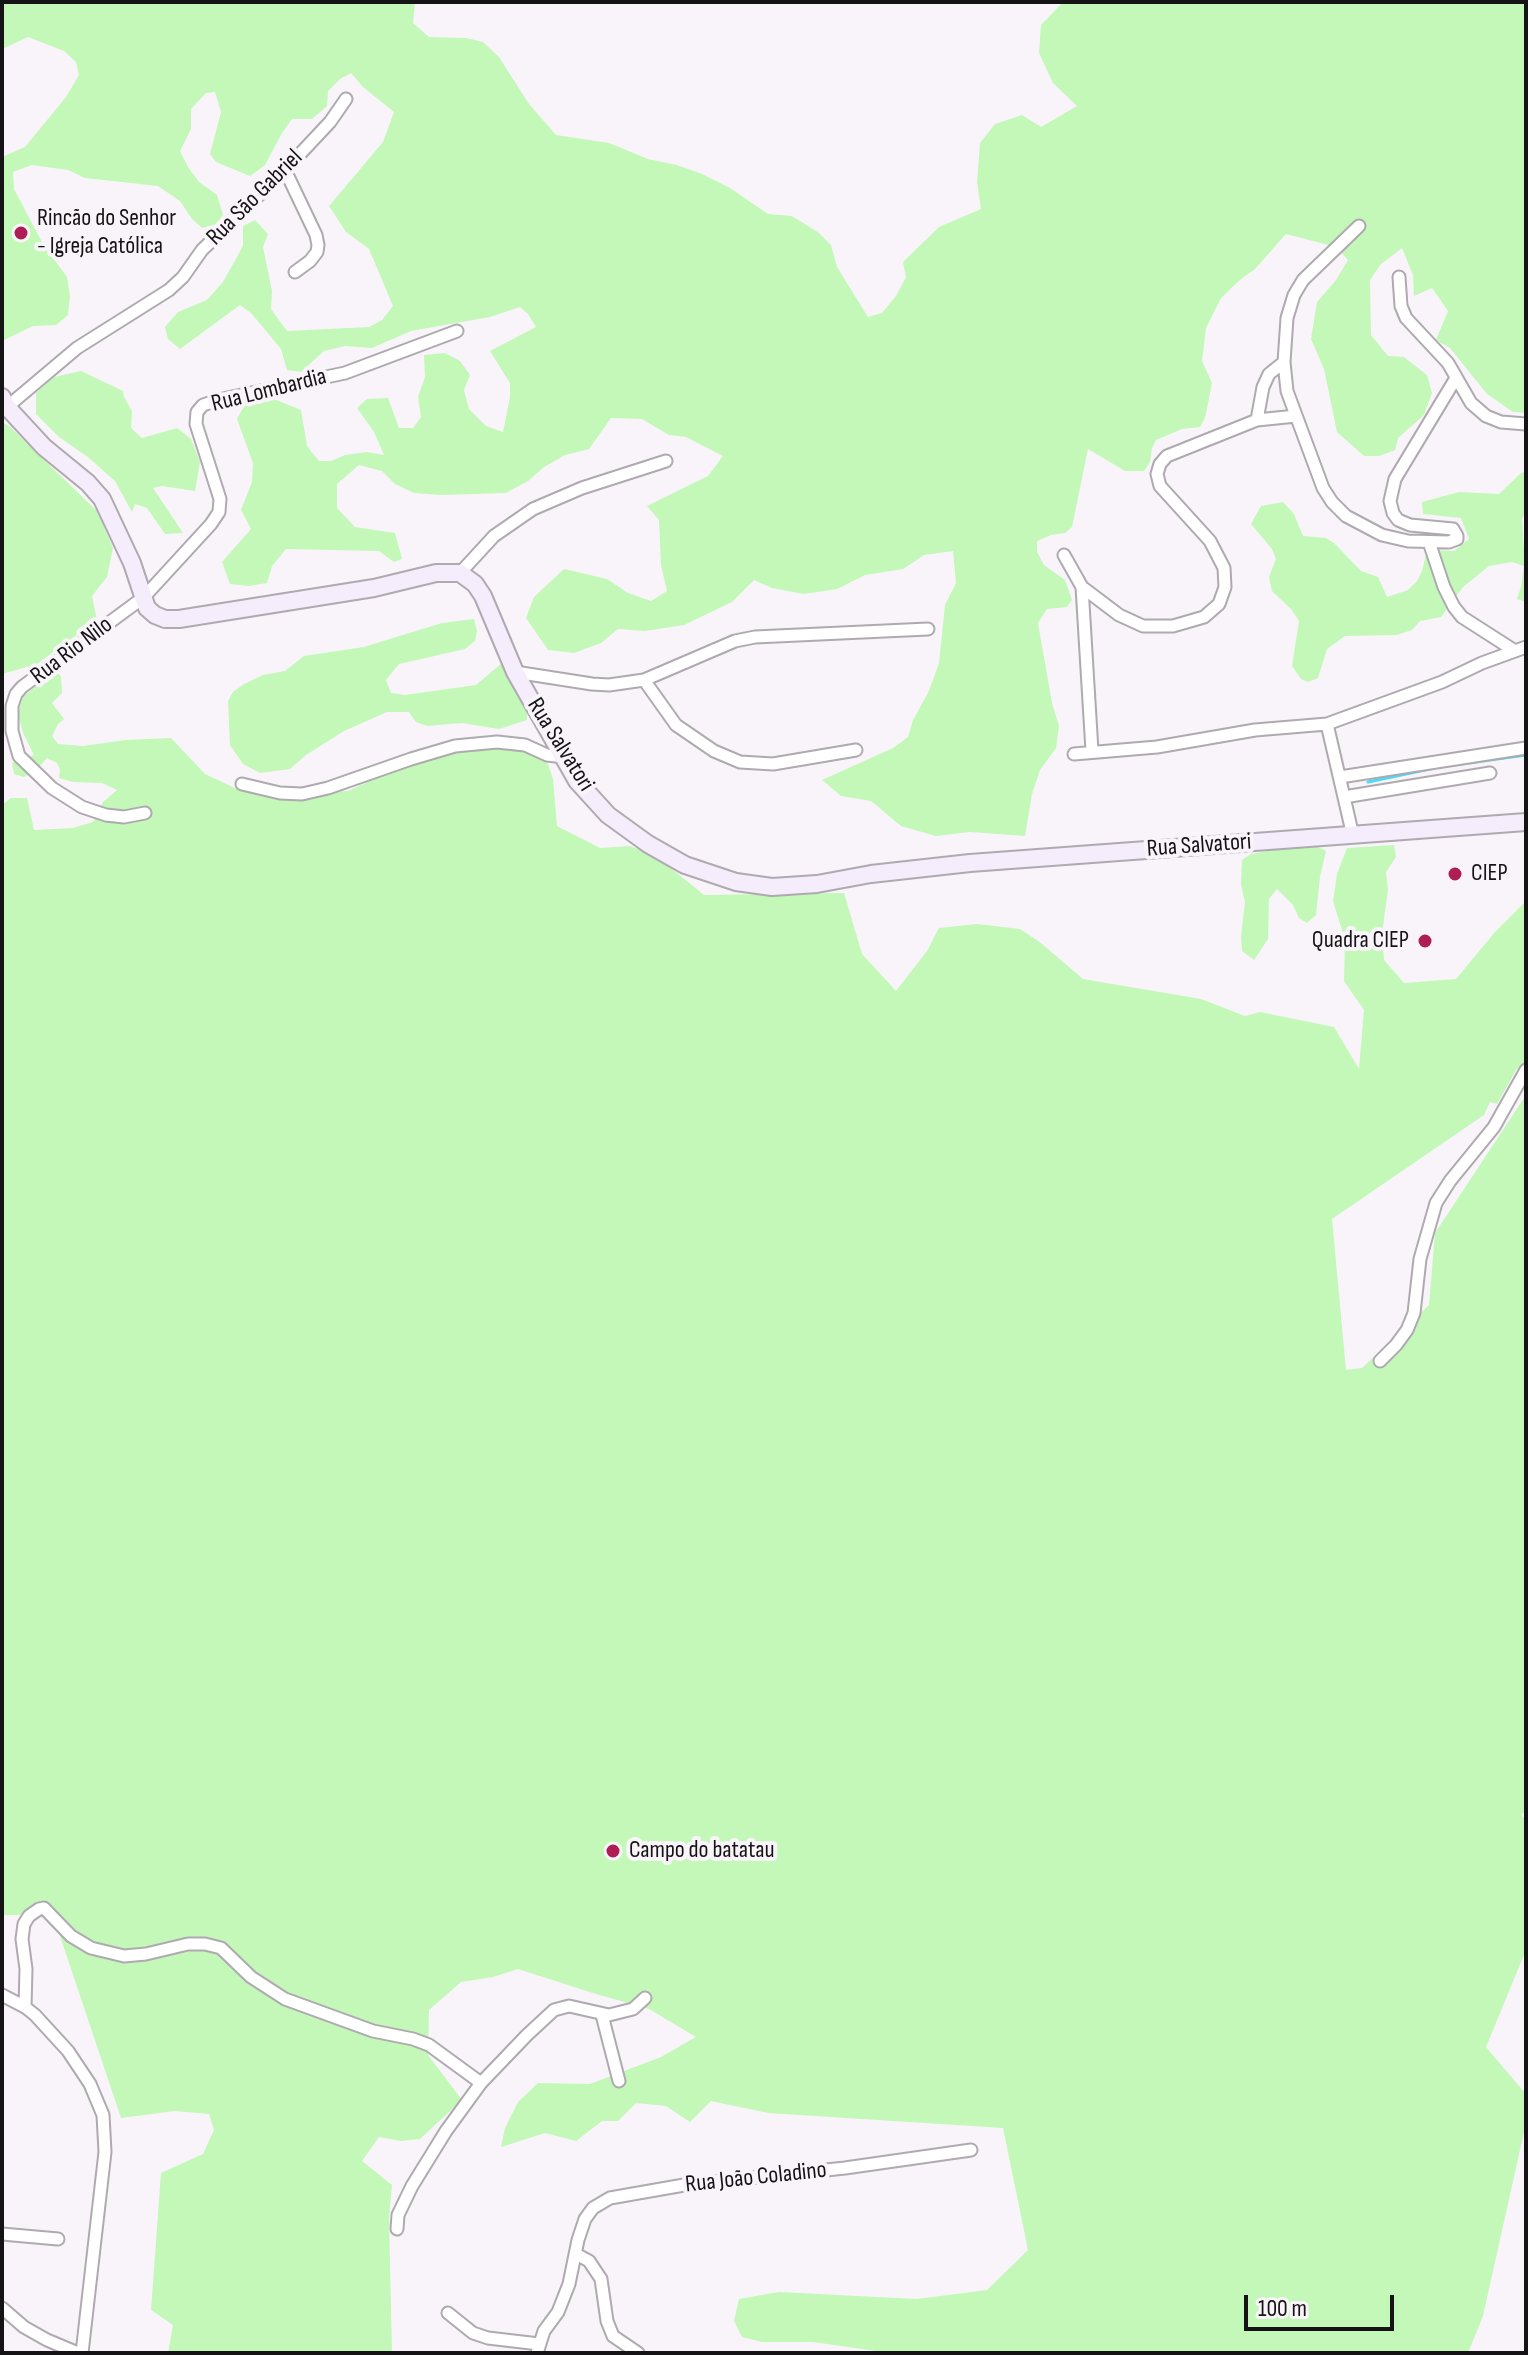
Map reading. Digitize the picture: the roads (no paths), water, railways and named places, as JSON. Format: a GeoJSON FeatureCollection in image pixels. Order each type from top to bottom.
{"type":"FeatureCollection","features":[{"type":"Feature","properties":{"kind":"street","name":"Rua São Gabriel"},"geometry":{"type":"LineString","coordinates":[[5,402],[77,348],[169,290],[183,277],[202,250],[330,122],[346,99]]}},
{"type":"Feature","properties":{"kind":"street"},"geometry":{"type":"LineString","coordinates":[[285,170],[318,245],[310,261],[295,272]]}},
{"type":"Feature","properties":{"kind":"street"},"geometry":{"type":"LineString","coordinates":[[1359,226],[1303,280],[1294,295],[1287,318],[1284,362],[1287,391],[1323,488],[1346,516],[1382,535],[1408,541],[1449,542],[1457,539],[1453,529],[1410,525],[1398,520],[1390,501],[1395,479],[1456,378]]}},
{"type":"Feature","properties":{"kind":"street"},"geometry":{"type":"LineString","coordinates":[[1399,277],[1401,306],[1406,318],[1448,363],[1471,403],[1486,416],[1501,422],[1526,424]]}},
{"type":"Feature","properties":{"kind":"street","name":"Rua Lombardia"},"geometry":{"type":"LineString","coordinates":[[144,597],[219,512],[220,499],[196,424],[197,412],[203,405],[345,373],[457,331]]}},
{"type":"Feature","properties":{"kind":"street"},"geometry":{"type":"LineString","coordinates":[[1257,420],[1263,387],[1269,374],[1284,362]]}},
{"type":"Feature","properties":{"kind":"street"},"geometry":{"type":"LineString","coordinates":[[5,402],[44,447],[88,483],[102,499],[132,563],[147,608],[165,619],[374,588],[436,573],[460,573],[494,536],[533,509],[582,488],[666,461]]}},
{"type":"Feature","properties":{"kind":"street"},"geometry":{"type":"LineString","coordinates":[[1064,555],[1082,587],[1119,615],[1143,626],[1173,626],[1204,617],[1219,604],[1225,587],[1224,568],[1210,541],[1160,486],[1157,474],[1160,464],[1167,456],[1257,420],[1296,416]]}},
{"type":"Feature","properties":{"kind":"street"},"geometry":{"type":"LineString","coordinates":[[1429,542],[1454,607],[1462,617],[1520,649]]}},
{"type":"Feature","properties":{"kind":"street","name":"Rua Salvatori"},"geometry":{"type":"LineString","coordinates":[[460,573],[475,584],[483,596],[515,672],[577,781],[608,815],[648,844],[685,865],[736,882],[772,887],[817,884],[871,874],[970,863],[1526,822]]}},
{"type":"Feature","properties":{"kind":"street"},"geometry":{"type":"LineString","coordinates":[[1082,587],[1092,751]]}},
{"type":"Feature","properties":{"kind":"street","name":"Rua Rio Nilo"},"geometry":{"type":"LineString","coordinates":[[144,597],[22,687],[12,706],[12,731],[19,756],[52,788],[82,807],[124,817],[145,813]]}},
{"type":"Feature","properties":{"kind":"street"},"geometry":{"type":"LineString","coordinates":[[515,672],[609,685],[644,680],[735,641],[755,637],[928,629]]}},
{"type":"Feature","properties":{"kind":"street"},"geometry":{"type":"LineString","coordinates":[[1074,754],[1157,747],[1255,730],[1327,724],[1442,682],[1520,649]]}},
{"type":"Feature","properties":{"kind":"street"},"geometry":{"type":"LineString","coordinates":[[644,680],[676,725],[714,751],[740,762],[773,764],[856,750]]}},
{"type":"Feature","properties":{"kind":"street"},"geometry":{"type":"LineString","coordinates":[[1327,724],[1353,836]]}},
{"type":"Feature","properties":{"kind":"street"},"geometry":{"type":"LineString","coordinates":[[242,784],[280,793],[302,794],[455,746],[497,742],[525,745],[547,755],[564,757]]}},
{"type":"Feature","properties":{"kind":"street"},"geometry":{"type":"LineString","coordinates":[[1340,777],[1526,748]]}},
{"type":"Feature","properties":{"kind":"street"},"geometry":{"type":"LineString","coordinates":[[1344,797],[1490,773]]}},
{"type":"Feature","properties":{"kind":"street"},"geometry":{"type":"LineString","coordinates":[[1380,1361],[1407,1330],[1414,1313],[1420,1259],[1436,1203],[1494,1127],[1526,1070]]}},
{"type":"Feature","properties":{"kind":"street"},"geometry":{"type":"LineString","coordinates":[[25,2007],[24,1924],[29,1916],[44,1908],[71,1936],[91,1948],[124,1956],[188,1944],[221,1948],[251,1977],[285,1999],[373,2031],[429,2045],[481,2083]]}},
{"type":"Feature","properties":{"kind":"street"},"geometry":{"type":"LineString","coordinates":[[2,1995],[25,2007],[68,2051],[90,2084],[103,2115],[105,2152],[80,2353],[24,2327],[2,2308]]}},
{"type":"Feature","properties":{"kind":"street"},"geometry":{"type":"LineString","coordinates":[[397,2229],[398,2215],[412,2186],[446,2131],[481,2083],[554,2010],[569,2006],[609,2015],[633,2009],[645,1998]]}},
{"type":"Feature","properties":{"kind":"street"},"geometry":{"type":"LineString","coordinates":[[602,2015],[619,2081]]}},
{"type":"Feature","properties":{"kind":"street","name":"Rua João Coladino"},"geometry":{"type":"LineString","coordinates":[[538,2349],[569,2284],[585,2219],[593,2208],[610,2198],[684,2185],[845,2168],[971,2150]]}},
{"type":"Feature","properties":{"kind":"street"},"geometry":{"type":"LineString","coordinates":[[2,2234],[58,2239]]}},
{"type":"Feature","properties":{"kind":"street"},"geometry":{"type":"LineString","coordinates":[[576,2254],[589,2261],[601,2279],[607,2321],[613,2336],[638,2353]]}},
{"type":"Feature","properties":{"kind":"street"},"geometry":{"type":"LineString","coordinates":[[448,2313],[473,2333],[538,2349]]}},
{"type":"Feature","properties":{"kind":"waterway"},"geometry":{"type":"LineString","coordinates":[[1368,782],[1439,767],[1526,755]]}},
{"type":"Feature","properties":{"kind":"place","name":"Rincão do Senhor - Igreja Católica"},"geometry":{"type":"Point","coordinates":[21,233]}},
{"type":"Feature","properties":{"kind":"place","name":"CIEP"},"geometry":{"type":"Point","coordinates":[1455,874]}},
{"type":"Feature","properties":{"kind":"place","name":"Quadra CIEP"},"geometry":{"type":"Point","coordinates":[1425,941]}},
{"type":"Feature","properties":{"kind":"place","name":"Campo do batatau"},"geometry":{"type":"Point","coordinates":[613,1851]}}]}
